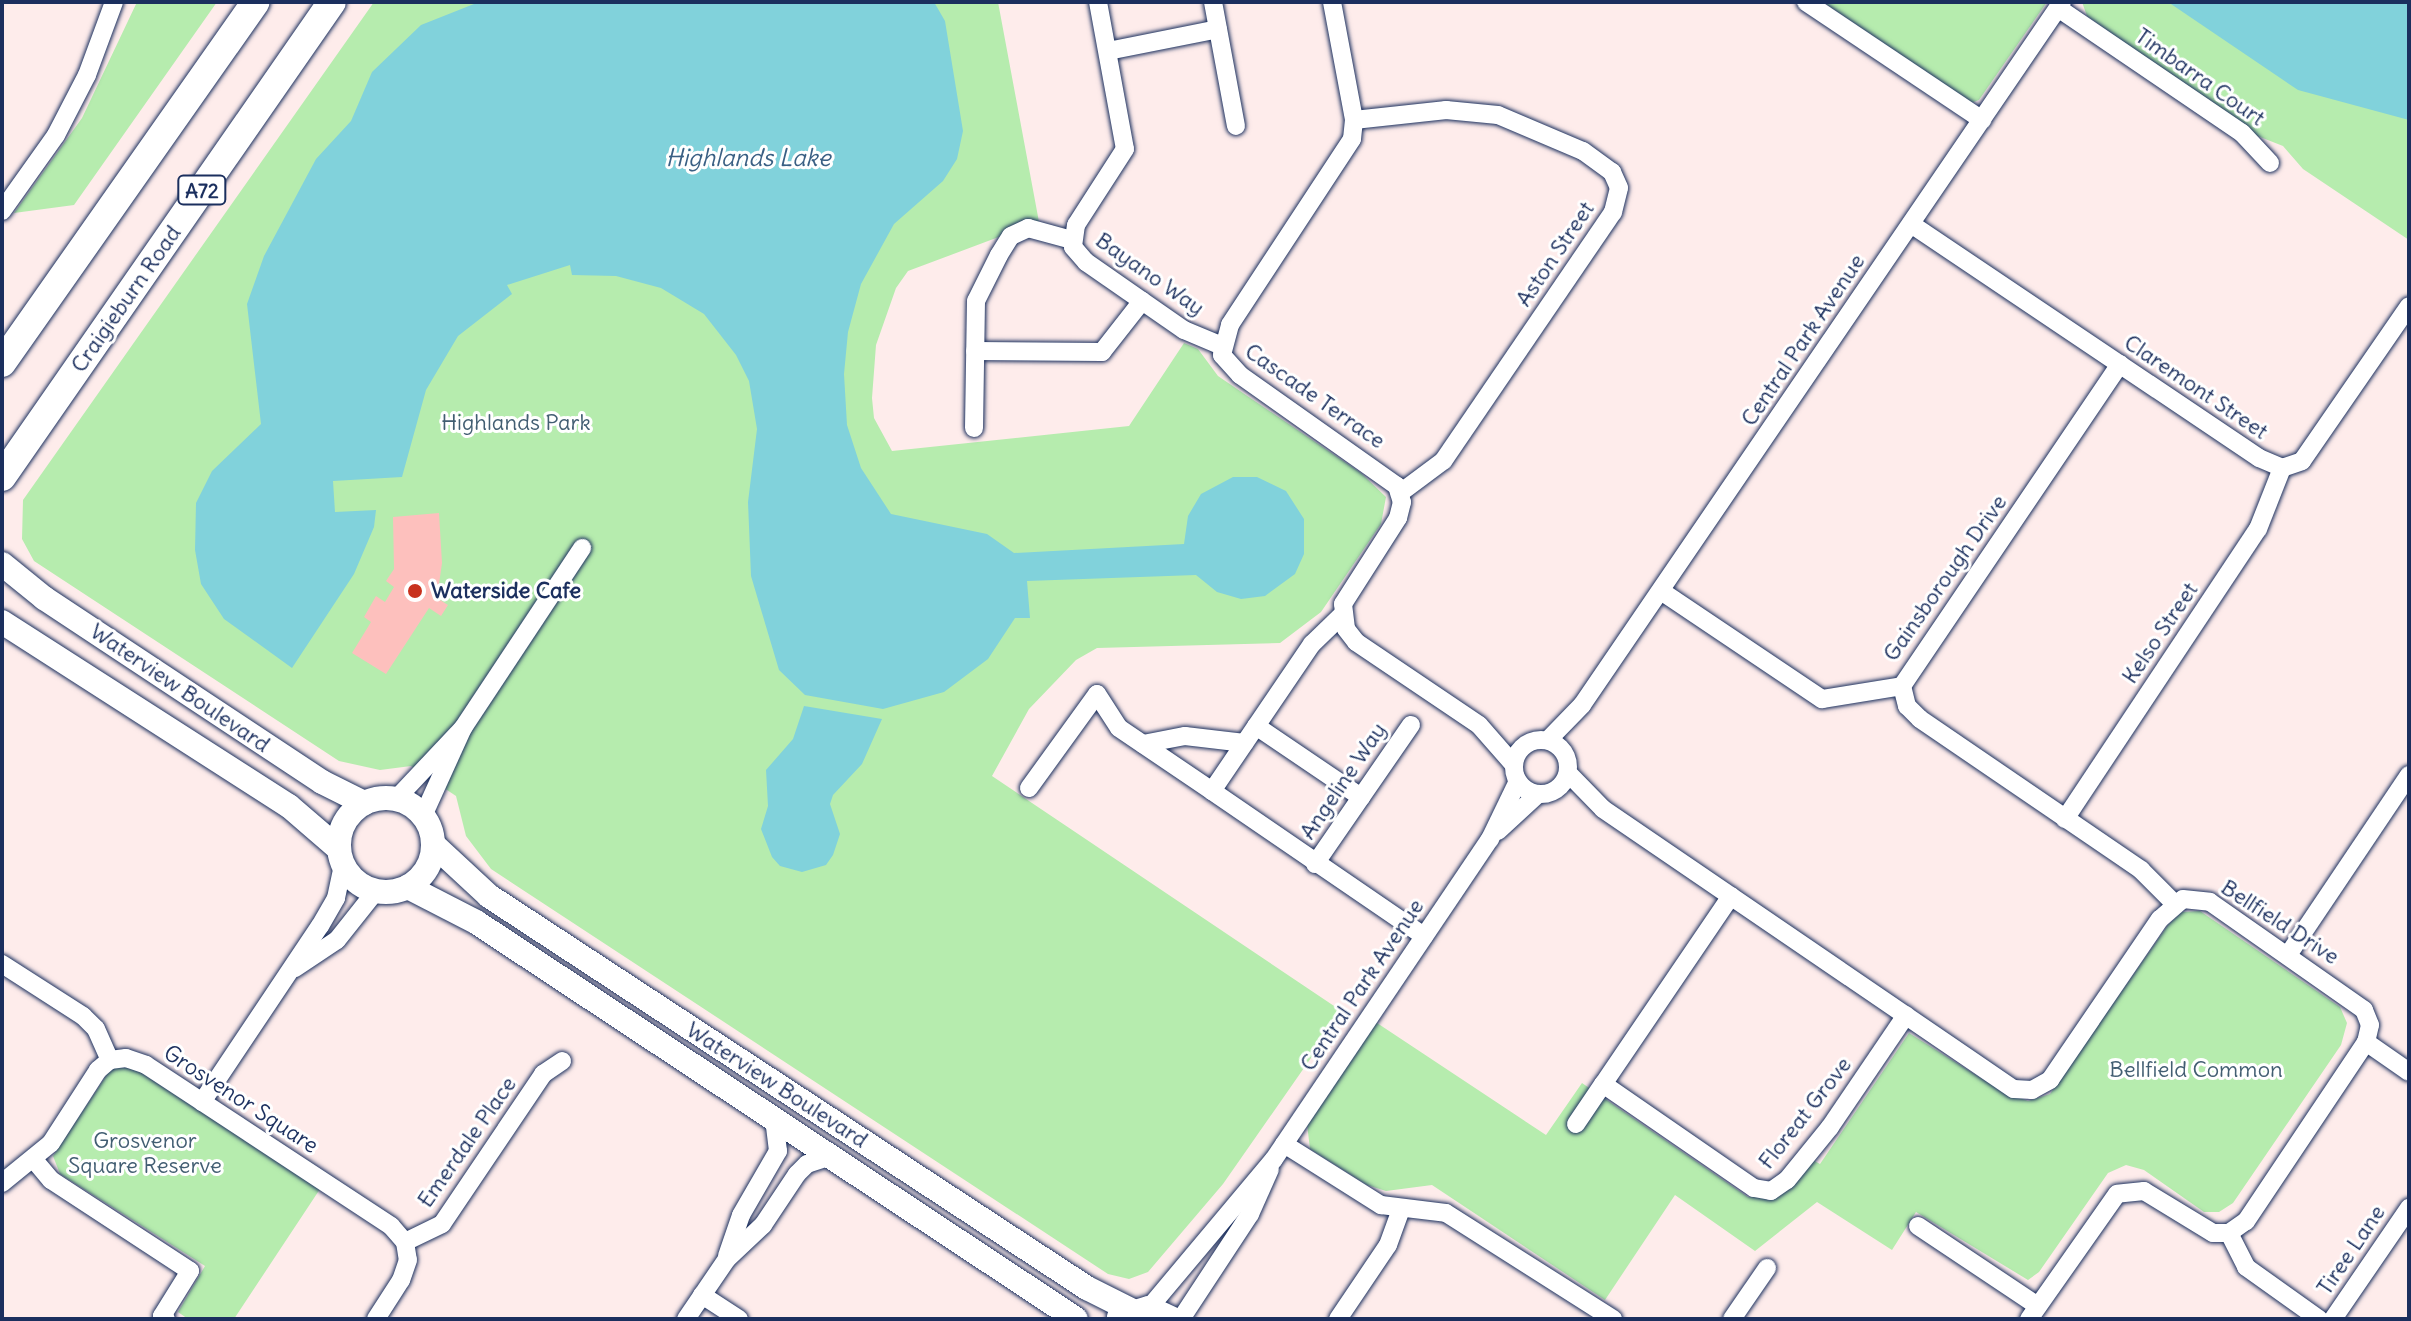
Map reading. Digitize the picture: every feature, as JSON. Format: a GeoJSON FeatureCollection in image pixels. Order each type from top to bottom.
{"type":"FeatureCollection","features":[{"type":"Feature","properties":{"kind":"main road"},"geometry":{"type":"LineString","coordinates":[[2,363],[256,2]]}},
{"type":"Feature","properties":{"kind":"main road","name":"Craigieburn Road"},"geometry":{"type":"LineString","coordinates":[[2,477],[332,2]]}},
{"type":"Feature","properties":{"kind":"street"},"geometry":{"type":"LineString","coordinates":[[2,211],[72,104],[114,2]]}},
{"type":"Feature","properties":{"kind":"street","name":"Bayano Way"},"geometry":{"type":"LineString","coordinates":[[1098,2],[1124,152],[1076,225],[1072,240],[1086,262],[1184,330],[1222,346]]}},
{"type":"Feature","properties":{"kind":"street"},"geometry":{"type":"LineString","coordinates":[[1213,2],[1236,126]]}},
{"type":"Feature","properties":{"kind":"street","name":"Cascade Terrace"},"geometry":{"type":"LineString","coordinates":[[1332,2],[1354,120],[1346,153],[1230,325],[1222,346],[1233,369],[1381,472],[1400,493]]}},
{"type":"Feature","properties":{"kind":"street"},"geometry":{"type":"LineString","coordinates":[[1806,2],[1982,120]]}},
{"type":"Feature","properties":{"kind":"street","name":"Central Park Avenue"},"geometry":{"type":"LineString","coordinates":[[1548,740],[1582,705],[2060,5]]}},
{"type":"Feature","properties":{"kind":"street","name":"Timbarra Court"},"geometry":{"type":"LineString","coordinates":[[2060,5],[2242,133],[2270,163]]}},
{"type":"Feature","properties":{"kind":"street"},"geometry":{"type":"LineString","coordinates":[[1108,51],[1218,29]]}},
{"type":"Feature","properties":{"kind":"street","name":"Aston Street"},"geometry":{"type":"LineString","coordinates":[[1354,120],[1446,110],[1498,115],[1583,151],[1612,172],[1619,188],[1607,221],[1443,461],[1400,493]]}},
{"type":"Feature","properties":{"kind":"street","name":"Claremont Street"},"geometry":{"type":"LineString","coordinates":[[1911,224],[2259,458],[2282,468]]}},
{"type":"Feature","properties":{"kind":"street"},"geometry":{"type":"LineString","coordinates":[[974,428],[976,301],[1011,236],[1038,228],[1072,240]]}},
{"type":"Feature","properties":{"kind":"street"},"geometry":{"type":"LineString","coordinates":[[975,351],[1102,352],[1142,301]]}},
{"type":"Feature","properties":{"kind":"street"},"geometry":{"type":"LineString","coordinates":[[2282,468],[2296,466],[2310,452],[2409,306]]}},
{"type":"Feature","properties":{"kind":"street","name":"Gainsborough Drive"},"geometry":{"type":"LineString","coordinates":[[2120,364],[1902,686],[1907,706],[1920,719],[2141,870],[2174,903]]}},
{"type":"Feature","properties":{"kind":"street","name":"Kelso Street"},"geometry":{"type":"LineString","coordinates":[[2065,819],[2258,529],[2282,468]]}},
{"type":"Feature","properties":{"kind":"street"},"geometry":{"type":"LineString","coordinates":[[1212,791],[1319,634],[1342,615],[1348,594],[1398,518],[1400,493]]}},
{"type":"Feature","properties":{"kind":"street"},"geometry":{"type":"LineString","coordinates":[[423,816],[463,728],[582,548]]}},
{"type":"Feature","properties":{"kind":"street","name":"Waterview Boulevard"},"geometry":{"type":"LineString","coordinates":[[2,564],[44,598],[322,782],[364,803]]}},
{"type":"Feature","properties":{"kind":"street"},"geometry":{"type":"LineString","coordinates":[[1661,591],[1822,699],[1902,686]]}},
{"type":"Feature","properties":{"kind":"street"},"geometry":{"type":"LineString","coordinates":[[1342,615],[1356,642],[1479,725],[1527,743],[1548,740],[1603,809],[2005,1084],[2032,1090],[2057,1070],[2174,903]]}},
{"type":"Feature","properties":{"kind":"street","name":"Waterview Boulevard"},"geometry":{"type":"LineString","coordinates":[[2,622],[289,806],[341,856]]}},
{"type":"Feature","properties":{"kind":"street","name":"Angeline Way"},"geometry":{"type":"LineString","coordinates":[[1029,788],[1097,694],[1111,721],[1424,936]]}},
{"type":"Feature","properties":{"kind":"street","name":"Central Park Avenue"},"geometry":{"type":"LineString","coordinates":[[1490,839],[1547,792],[1567,764],[1582,705]]}},
{"type":"Feature","properties":{"kind":"street","name":"Angeline Way"},"geometry":{"type":"LineString","coordinates":[[1315,864],[1411,725]]}},
{"type":"Feature","properties":{"kind":"street"},"geometry":{"type":"LineString","coordinates":[[1479,725],[1516,773],[1547,792],[1603,809]]}},
{"type":"Feature","properties":{"kind":"street"},"geometry":{"type":"LineString","coordinates":[[1256,726],[1361,797]]}},
{"type":"Feature","properties":{"kind":"street"},"geometry":{"type":"LineString","coordinates":[[396,799],[463,728]]}},
{"type":"Feature","properties":{"kind":"street"},"geometry":{"type":"LineString","coordinates":[[1143,744],[1185,736],[1245,743]]}},
{"type":"Feature","properties":{"kind":"street","name":"Central Park Avenue"},"geometry":{"type":"LineString","coordinates":[[1132,1312],[1279,1152],[1490,839],[1527,743]]}},
{"type":"Feature","properties":{"kind":"street"},"geometry":{"type":"LineString","coordinates":[[2288,955],[2408,778]]}},
{"type":"Feature","properties":{"kind":"street"},"geometry":{"type":"LineString","coordinates":[[202,1102],[336,898],[341,856],[345,823],[364,803],[396,799],[423,816],[434,845],[427,870],[408,887],[376,891],[362,886],[341,856]]}},
{"type":"Feature","properties":{"kind":"street","name":"Waterview Boulevard"},"geometry":{"type":"LineString","coordinates":[[434,845],[489,896],[1087,1288],[1132,1312],[1173,1319]]}},
{"type":"Feature","properties":{"kind":"street","name":"Waterview Boulevard"},"geometry":{"type":"LineString","coordinates":[[408,887],[476,922],[1076,1319]]}},
{"type":"Feature","properties":{"kind":"street"},"geometry":{"type":"LineString","coordinates":[[287,973],[337,940],[376,891]]}},
{"type":"Feature","properties":{"kind":"street"},"geometry":{"type":"LineString","coordinates":[[1576,1124],[1731,896]]}},
{"type":"Feature","properties":{"kind":"street","name":"Bellfield Drive"},"geometry":{"type":"LineString","coordinates":[[2174,903],[2192,897],[2210,902],[2357,1002],[2368,1018],[2366,1042]]}},
{"type":"Feature","properties":{"kind":"street"},"geometry":{"type":"LineString","coordinates":[[2,964],[90,1023],[110,1060],[35,1161],[2,1183]]}},
{"type":"Feature","properties":{"kind":"street","name":"Floreat Grove"},"geometry":{"type":"LineString","coordinates":[[1603,1084],[1754,1188],[1771,1191],[1782,1186],[1830,1127],[1906,1015]]}},
{"type":"Feature","properties":{"kind":"street"},"geometry":{"type":"LineString","coordinates":[[1918,1226],[2034,1313],[2109,1202],[2126,1190],[2152,1195],[2203,1229],[2229,1233],[2246,1221],[2366,1042],[2409,1072]]}},
{"type":"Feature","properties":{"kind":"street","name":"Grosvenor Square"},"geometry":{"type":"LineString","coordinates":[[110,1060],[126,1058],[146,1065],[391,1226],[405,1242]]}},
{"type":"Feature","properties":{"kind":"street","name":"Emerdale Place"},"geometry":{"type":"LineString","coordinates":[[405,1242],[442,1224],[543,1074],[562,1061]]}},
{"type":"Feature","properties":{"kind":"street"},"geometry":{"type":"LineString","coordinates":[[727,1259],[741,1215],[778,1151],[774,1118]]}},
{"type":"Feature","properties":{"kind":"street"},"geometry":{"type":"LineString","coordinates":[[1279,1152],[1368,1200],[1401,1209],[1446,1213],[1613,1319]]}},
{"type":"Feature","properties":{"kind":"street","name":"Central Park Avenue"},"geometry":{"type":"LineString","coordinates":[[1181,1319],[1250,1214],[1279,1152]]}},
{"type":"Feature","properties":{"kind":"street"},"geometry":{"type":"LineString","coordinates":[[686,1319],[727,1259],[763,1225],[797,1174],[807,1164],[831,1156]]}},
{"type":"Feature","properties":{"kind":"street"},"geometry":{"type":"LineString","coordinates":[[35,1161],[51,1180],[190,1271],[162,1316],[166,1319]]}},
{"type":"Feature","properties":{"kind":"street","name":"Tiree Lane"},"geometry":{"type":"LineString","coordinates":[[2333,1319],[2409,1208]]}},
{"type":"Feature","properties":{"kind":"street"},"geometry":{"type":"LineString","coordinates":[[1338,1319],[1388,1245],[1401,1209]]}},
{"type":"Feature","properties":{"kind":"street"},"geometry":{"type":"LineString","coordinates":[[2229,1233],[2246,1267],[2319,1319]]}},
{"type":"Feature","properties":{"kind":"street"},"geometry":{"type":"LineString","coordinates":[[376,1319],[401,1280],[408,1260],[405,1242]]}},
{"type":"Feature","properties":{"kind":"street"},"geometry":{"type":"LineString","coordinates":[[1732,1319],[1767,1268]]}},
{"type":"Feature","properties":{"kind":"street"},"geometry":{"type":"LineString","coordinates":[[702,1295],[739,1319]]}},
{"type":"Feature","properties":{"kind":"green space"},"geometry":{"type":"Polygon","coordinates":[[[137,2],[217,2],[74,205],[14,213],[82,118],[137,2]]]}},
{"type":"Feature","properties":{"kind":"green space","name":"Highlands Park"},"geometry":{"type":"Polygon","coordinates":[[[374,2],[998,2],[1039,222],[908,271],[896,288],[876,345],[872,398],[874,418],[892,451],[1129,426],[1184,343],[1198,349],[1218,376],[1361,473],[1386,497],[1381,524],[1321,612],[1280,643],[1097,648],[1076,660],[1029,709],[992,776],[1343,1012],[1223,1184],[1148,1272],[1129,1279],[1108,1274],[491,869],[466,836],[456,796],[411,766],[380,770],[339,761],[34,561],[22,539],[23,500],[374,2]]]}},
{"type":"Feature","properties":{"kind":"green space"},"geometry":{"type":"Polygon","coordinates":[[[1823,2],[2047,2],[1979,100],[1971,103],[1823,2]]]}},
{"type":"Feature","properties":{"kind":"green space"},"geometry":{"type":"Polygon","coordinates":[[[2082,2],[2409,2],[2409,240],[2303,169],[2283,146],[2255,135],[2087,16],[2082,2]]]}},
{"type":"Feature","properties":{"kind":"green space","name":"Bellfield Common"},"geometry":{"type":"Polygon","coordinates":[[[2200,911],[2340,1007],[2347,1023],[2341,1045],[2233,1203],[2219,1212],[2204,1212],[2144,1170],[2126,1165],[2108,1173],[2039,1272],[2028,1280],[1916,1212],[1892,1250],[1817,1202],[1755,1251],[1675,1195],[1605,1300],[1432,1185],[1386,1191],[1367,1185],[1310,1149],[1307,1124],[1374,1021],[1546,1135],[1582,1083],[1748,1197],[1768,1195],[1811,1159],[1820,1164],[1909,1033],[2003,1092],[2028,1101],[2050,1094],[2168,925],[2182,912],[2200,911]]]}},
{"type":"Feature","properties":{"kind":"green space","name":"Grosvenor Square Reserve"},"geometry":{"type":"Polygon","coordinates":[[[112,1067],[134,1068],[320,1189],[234,1319],[188,1319],[178,1312],[205,1266],[60,1174],[53,1156],[112,1067]]]}},
{"type":"Feature","properties":{"kind":"water","name":"Highlands Lake"},"geometry":{"type":"Polygon","coordinates":[[[479,2],[934,2],[945,21],[963,131],[957,159],[943,181],[894,224],[861,284],[848,332],[844,374],[847,425],[861,468],[891,514],[987,534],[1014,553],[1184,544],[1188,516],[1201,494],[1233,477],[1257,477],[1286,491],[1304,519],[1304,554],[1295,574],[1265,596],[1241,599],[1217,592],[1196,575],[1027,581],[1030,618],[1015,618],[988,659],[944,692],[883,709],[805,695],[779,670],[751,576],[748,502],[757,429],[749,381],[736,355],[704,314],[661,288],[616,276],[572,275],[570,265],[507,285],[512,294],[458,336],[426,390],[402,477],[333,481],[335,512],[376,510],[374,527],[354,574],[292,668],[224,619],[201,584],[195,550],[196,503],[212,471],[261,424],[247,304],[264,256],[316,159],[351,121],[372,72],[421,25],[479,2]]]}},
{"type":"Feature","properties":{"kind":"water"},"geometry":{"type":"Polygon","coordinates":[[[2168,2],[2409,2],[2409,120],[2298,90],[2168,2]]]}},
{"type":"Feature","properties":{"kind":"water"},"geometry":{"type":"Polygon","coordinates":[[[804,706],[882,719],[862,764],[833,795],[830,804],[840,834],[833,855],[826,865],[802,872],[780,866],[772,857],[761,829],[768,806],[766,770],[793,739],[804,706]]]}},
{"type":"Feature","properties":{"kind":"building","name":"Waterside Cafe"},"geometry":{"type":"Polygon","coordinates":[[[439,513],[442,563],[437,598],[448,605],[441,616],[429,608],[386,674],[352,653],[371,622],[364,617],[376,596],[385,602],[394,587],[386,581],[394,569],[393,517],[439,513]]]}},
{"type":"Feature","properties":{"kind":"place","name":"Waterside Cafe"},"geometry":{"type":"Point","coordinates":[415,591]}}]}
